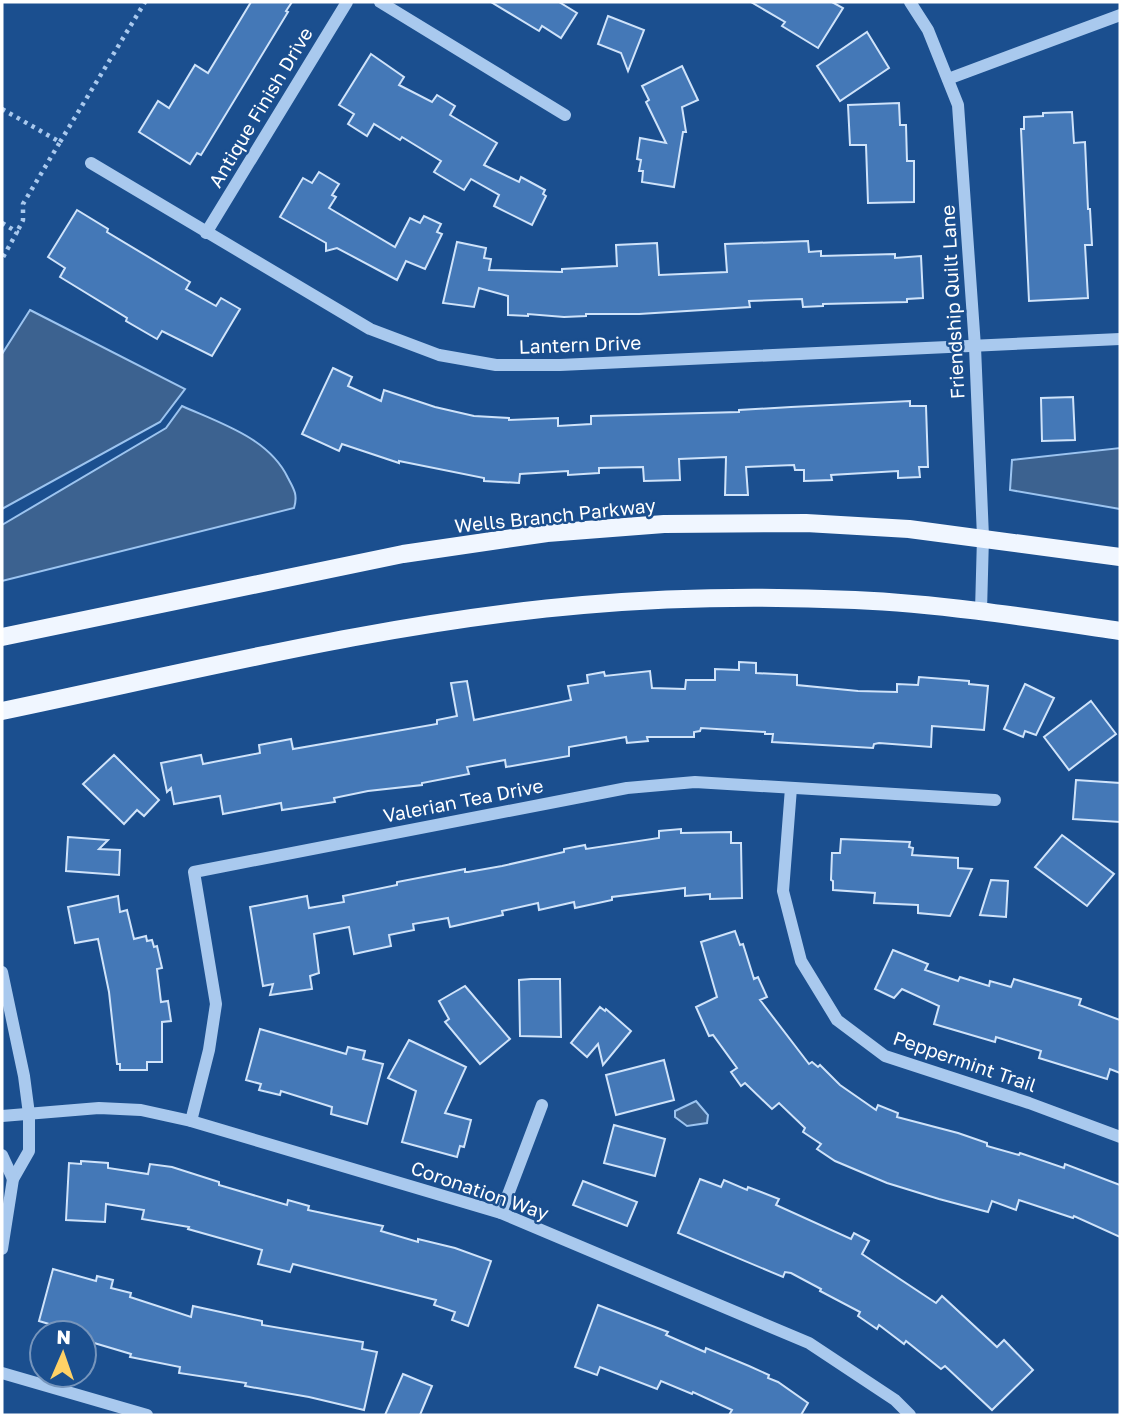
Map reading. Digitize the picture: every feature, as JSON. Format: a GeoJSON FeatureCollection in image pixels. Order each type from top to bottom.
{"type":"FeatureCollection","features":[{"type":"Feature","properties":{"kind":"main road","name":"Wells Branch Parkway"},"geometry":{"type":"LineString","coordinates":[[2,637],[403,554],[547,533],[664,524],[806,523],[909,529],[1120,557]]}},
{"type":"Feature","properties":{"kind":"main road"},"geometry":{"type":"LineString","coordinates":[[2,711],[453,620],[583,604],[737,597],[857,600],[981,611],[1120,631]]}},
{"type":"Feature","properties":{"kind":"street","name":"Antique Finish Drive"},"geometry":{"type":"LineString","coordinates":[[206,233],[347,2]]}},
{"type":"Feature","properties":{"kind":"street"},"geometry":{"type":"LineString","coordinates":[[380,2],[565,115]]}},
{"type":"Feature","properties":{"kind":"street","name":"Friendship Quilt Lane"},"geometry":{"type":"LineString","coordinates":[[909,2],[928,30],[958,105],[975,347],[983,537],[981,611]]}},
{"type":"Feature","properties":{"kind":"street"},"geometry":{"type":"LineString","coordinates":[[948,79],[1120,15]]}},
{"type":"Feature","properties":{"kind":"street","name":"Lantern Drive"},"geometry":{"type":"LineString","coordinates":[[91,163],[370,328],[439,355],[496,365],[560,365],[1120,339]]}},
{"type":"Feature","properties":{"kind":"street","name":"Valerian Tea Drive"},"geometry":{"type":"LineString","coordinates":[[191,1121],[209,1050],[216,1004],[194,872],[627,788],[695,782],[995,800]]}},
{"type":"Feature","properties":{"kind":"street","name":"Peppermint Trail"},"geometry":{"type":"LineString","coordinates":[[791,788],[783,891],[801,961],[837,1020],[885,1056],[1028,1102],[1120,1137]]}},
{"type":"Feature","properties":{"kind":"street"},"geometry":{"type":"LineString","coordinates":[[2,972],[24,1076],[29,1114],[29,1151],[13,1179],[2,1249]]}},
{"type":"Feature","properties":{"kind":"street"},"geometry":{"type":"LineString","coordinates":[[501,1213],[542,1105]]}},
{"type":"Feature","properties":{"kind":"street","name":"Coronation Way"},"geometry":{"type":"LineString","coordinates":[[2,1116],[99,1108],[141,1110],[191,1121],[501,1213],[809,1343],[895,1400],[910,1415]]}},
{"type":"Feature","properties":{"kind":"street"},"geometry":{"type":"LineString","coordinates":[[2,1155],[13,1179]]}},
{"type":"Feature","properties":{"kind":"street"},"geometry":{"type":"LineString","coordinates":[[2,1373],[147,1415]]}},
{"type":"Feature","properties":{"kind":"path"},"geometry":{"type":"LineString","coordinates":[[2,260],[23,220],[23,204],[145,2]]}},
{"type":"Feature","properties":{"kind":"path"},"geometry":{"type":"LineString","coordinates":[[2,109],[60,142]]}},
{"type":"Feature","properties":{"kind":"path"},"geometry":{"type":"LineString","coordinates":[[2,223],[17,232]]}},
{"type":"Feature","properties":{"kind":"water"},"geometry":{"type":"Polygon","coordinates":[[[30,310],[185,389],[160,422],[2,509],[2,354],[30,310]]]}},
{"type":"Feature","properties":{"kind":"water"},"geometry":{"type":"Polygon","coordinates":[[[182,406],[242,433],[269,452],[280,464],[294,489],[294,508],[2,581],[2,525],[166,428],[182,406]]]}},
{"type":"Feature","properties":{"kind":"water"},"geometry":{"type":"Polygon","coordinates":[[[1120,448],[1120,509],[1010,490],[1012,460],[1120,448]]]}},
{"type":"Feature","properties":{"kind":"water"},"geometry":{"type":"Polygon","coordinates":[[[696,1101],[708,1115],[707,1123],[687,1126],[675,1117],[675,1111],[696,1101]]]}},
{"type":"Feature","properties":{"kind":"building"},"geometry":{"type":"Polygon","coordinates":[[[251,2],[292,2],[201,155],[197,153],[190,164],[139,132],[158,101],[169,108],[195,65],[208,73],[251,2]]]}},
{"type":"Feature","properties":{"kind":"building"},"geometry":{"type":"Polygon","coordinates":[[[491,2],[559,2],[577,13],[561,38],[542,26],[539,31],[491,2]]]}},
{"type":"Feature","properties":{"kind":"building"},"geometry":{"type":"Polygon","coordinates":[[[751,2],[832,2],[843,8],[818,48],[782,26],[785,22],[751,2]]]}},
{"type":"Feature","properties":{"kind":"building"},"geometry":{"type":"Polygon","coordinates":[[[608,16],[644,30],[628,71],[621,53],[598,44],[608,16]]]}},
{"type":"Feature","properties":{"kind":"building"},"geometry":{"type":"Polygon","coordinates":[[[867,32],[889,68],[840,101],[817,66],[867,32]]]}},
{"type":"Feature","properties":{"kind":"building"},"geometry":{"type":"Polygon","coordinates":[[[371,54],[404,77],[399,85],[432,102],[437,95],[455,106],[450,115],[497,143],[484,165],[519,182],[521,177],[545,190],[543,194],[546,196],[532,225],[494,206],[499,195],[471,179],[464,190],[434,172],[441,161],[402,137],[400,140],[374,124],[367,136],[348,124],[354,114],[339,105],[371,54]]]}},
{"type":"Feature","properties":{"kind":"building"},"geometry":{"type":"Polygon","coordinates":[[[682,66],[698,100],[682,107],[686,132],[683,132],[674,187],[642,182],[643,171],[639,171],[641,160],[637,159],[640,138],[666,143],[646,102],[649,100],[642,86],[682,66]]]}},
{"type":"Feature","properties":{"kind":"building"},"geometry":{"type":"Polygon","coordinates":[[[899,103],[900,125],[906,125],[907,161],[914,161],[914,202],[868,203],[866,145],[850,145],[848,105],[899,103]]]}},
{"type":"Feature","properties":{"kind":"building"},"geometry":{"type":"Polygon","coordinates":[[[1072,112],[1074,143],[1085,142],[1092,245],[1085,245],[1088,298],[1029,301],[1021,129],[1024,129],[1024,117],[1072,112]]]}},
{"type":"Feature","properties":{"kind":"building"},"geometry":{"type":"Polygon","coordinates":[[[319,172],[339,184],[332,195],[336,197],[329,208],[395,247],[410,218],[420,223],[424,216],[441,224],[437,232],[442,234],[425,269],[406,261],[397,280],[337,248],[326,251],[326,243],[280,217],[303,178],[312,183],[319,172]]]}},
{"type":"Feature","properties":{"kind":"building"},"geometry":{"type":"Polygon","coordinates":[[[77,210],[108,229],[107,232],[190,282],[186,289],[216,306],[221,298],[240,309],[212,356],[162,331],[157,339],[60,277],[65,268],[48,257],[77,210]]]}},
{"type":"Feature","properties":{"kind":"building"},"geometry":{"type":"Polygon","coordinates":[[[808,241],[809,252],[821,251],[821,256],[921,256],[923,298],[907,299],[907,302],[803,307],[802,299],[749,301],[750,307],[564,317],[508,315],[508,296],[479,288],[474,307],[443,303],[457,242],[486,248],[484,258],[491,259],[489,270],[562,272],[562,269],[617,266],[616,245],[657,243],[659,275],[727,272],[725,244],[808,241]]]}},
{"type":"Feature","properties":{"kind":"building"},"geometry":{"type":"Polygon","coordinates":[[[333,368],[352,377],[348,386],[381,401],[384,390],[435,407],[474,416],[509,420],[558,418],[558,426],[591,424],[591,416],[739,412],[910,401],[910,406],[926,406],[928,467],[919,467],[920,477],[898,478],[898,471],[831,475],[832,480],[804,481],[804,470],[795,470],[794,465],[746,467],[748,495],[725,495],[726,457],[679,459],[680,480],[644,481],[643,467],[599,468],[599,473],[568,475],[568,471],[520,474],[519,483],[484,481],[484,478],[399,463],[342,444],[339,451],[302,434],[333,368]]]}},
{"type":"Feature","properties":{"kind":"building"},"geometry":{"type":"Polygon","coordinates":[[[1073,397],[1075,440],[1042,441],[1041,398],[1073,397]]]}},
{"type":"Feature","properties":{"kind":"building"},"geometry":{"type":"Polygon","coordinates":[[[739,662],[756,663],[756,673],[797,675],[797,685],[858,691],[897,692],[897,684],[918,685],[919,677],[969,681],[969,684],[988,686],[984,730],[932,726],[931,747],[879,743],[874,744],[873,748],[772,742],[773,734],[765,732],[701,728],[700,731],[694,732],[694,737],[647,737],[648,741],[627,743],[626,737],[569,747],[569,756],[506,767],[505,760],[467,767],[469,774],[422,785],[334,798],[335,802],[282,810],[281,803],[223,814],[220,796],[174,804],[171,788],[167,792],[161,763],[201,755],[203,764],[260,753],[259,745],[291,739],[293,749],[437,724],[437,720],[457,716],[451,683],[467,681],[474,720],[571,700],[568,686],[588,683],[587,675],[604,672],[605,676],[650,671],[652,688],[685,689],[686,680],[715,680],[715,669],[739,670],[739,662]]]}},
{"type":"Feature","properties":{"kind":"building"},"geometry":{"type":"Polygon","coordinates":[[[1025,684],[1054,698],[1036,735],[1025,731],[1023,737],[1004,729],[1025,684]]]}},
{"type":"Feature","properties":{"kind":"building"},"geometry":{"type":"Polygon","coordinates":[[[1091,701],[1116,734],[1069,770],[1044,737],[1091,701]]]}},
{"type":"Feature","properties":{"kind":"building"},"geometry":{"type":"Polygon","coordinates":[[[114,755],[159,800],[144,816],[137,810],[124,824],[83,784],[114,755]]]}},
{"type":"Feature","properties":{"kind":"building"},"geometry":{"type":"Polygon","coordinates":[[[1076,780],[1120,783],[1120,822],[1073,819],[1076,780]]]}},
{"type":"Feature","properties":{"kind":"building"},"geometry":{"type":"Polygon","coordinates":[[[681,829],[681,833],[731,832],[731,843],[741,843],[742,898],[710,899],[710,894],[685,896],[685,888],[612,897],[612,900],[575,908],[574,902],[539,910],[538,903],[502,911],[503,915],[450,927],[448,918],[413,924],[414,930],[389,935],[391,946],[354,954],[349,927],[314,934],[319,973],[310,976],[312,989],[270,995],[273,984],[263,986],[250,907],[307,896],[309,908],[344,902],[343,896],[397,885],[397,882],[465,869],[465,872],[468,872],[502,866],[585,845],[586,849],[659,838],[659,831],[681,829]]]}},
{"type":"Feature","properties":{"kind":"building"},"geometry":{"type":"Polygon","coordinates":[[[1062,835],[1114,874],[1087,906],[1035,867],[1062,835]]]}},
{"type":"Feature","properties":{"kind":"building"},"geometry":{"type":"Polygon","coordinates":[[[68,837],[108,840],[99,849],[120,850],[119,875],[66,871],[68,837]]]}},
{"type":"Feature","properties":{"kind":"building"},"geometry":{"type":"Polygon","coordinates":[[[841,839],[910,842],[912,855],[958,858],[958,868],[972,869],[950,916],[918,913],[918,905],[874,903],[875,893],[833,890],[832,853],[840,853],[841,839]]]}},
{"type":"Feature","properties":{"kind":"building"},"geometry":{"type":"Polygon","coordinates":[[[991,880],[1008,881],[1006,917],[980,915],[991,880]]]}},
{"type":"Feature","properties":{"kind":"building"},"geometry":{"type":"Polygon","coordinates":[[[118,896],[120,912],[127,910],[134,939],[146,936],[147,941],[152,940],[154,947],[157,946],[162,968],[157,969],[161,1002],[168,1001],[171,1021],[162,1022],[162,1062],[147,1062],[147,1070],[120,1070],[120,1064],[117,1064],[109,992],[98,939],[75,943],[68,907],[118,896]]]}},
{"type":"Feature","properties":{"kind":"building"},"geometry":{"type":"Polygon","coordinates":[[[735,931],[740,945],[743,944],[754,979],[758,977],[767,997],[760,1000],[809,1064],[812,1062],[818,1067],[820,1065],[840,1085],[876,1110],[878,1105],[898,1113],[897,1117],[958,1133],[987,1143],[987,1146],[1019,1155],[1020,1153],[1064,1168],[1065,1164],[1120,1185],[1120,1237],[1074,1216],[1073,1218],[1019,1200],[1016,1210],[992,1201],[988,1212],[939,1199],[887,1183],[835,1161],[817,1149],[821,1144],[803,1132],[805,1128],[779,1103],[772,1109],[745,1083],[741,1086],[731,1072],[737,1068],[713,1035],[709,1036],[696,1007],[717,997],[701,942],[735,931]]]}},
{"type":"Feature","properties":{"kind":"building"},"geometry":{"type":"Polygon","coordinates":[[[893,950],[928,964],[925,970],[958,981],[960,977],[989,986],[990,981],[1011,987],[1014,979],[1081,999],[1079,1005],[1120,1020],[1120,1073],[1110,1069],[1107,1079],[1039,1058],[1041,1051],[996,1037],[995,1042],[934,1024],[939,1006],[902,989],[894,998],[875,989],[893,950]]]}},
{"type":"Feature","properties":{"kind":"building"},"geometry":{"type":"Polygon","coordinates":[[[560,979],[561,1037],[520,1036],[519,980],[560,979]]]}},
{"type":"Feature","properties":{"kind":"building"},"geometry":{"type":"Polygon","coordinates":[[[465,986],[510,1039],[480,1064],[445,1022],[449,1019],[439,1001],[465,986]]]}},
{"type":"Feature","properties":{"kind":"building"},"geometry":{"type":"Polygon","coordinates":[[[600,1007],[631,1031],[603,1065],[598,1044],[587,1057],[571,1043],[600,1007]]]}},
{"type":"Feature","properties":{"kind":"building"},"geometry":{"type":"Polygon","coordinates":[[[260,1029],[346,1054],[348,1047],[365,1051],[363,1059],[383,1064],[367,1124],[331,1114],[332,1107],[281,1091],[280,1095],[259,1090],[261,1084],[246,1080],[260,1029]]]}},
{"type":"Feature","properties":{"kind":"building"},"geometry":{"type":"Polygon","coordinates":[[[409,1040],[466,1067],[445,1113],[471,1120],[464,1147],[460,1146],[457,1157],[402,1142],[416,1091],[388,1078],[409,1040]]]}},
{"type":"Feature","properties":{"kind":"building"},"geometry":{"type":"Polygon","coordinates":[[[664,1060],[674,1100],[616,1115],[606,1075],[664,1060]]]}},
{"type":"Feature","properties":{"kind":"building"},"geometry":{"type":"Polygon","coordinates":[[[614,1125],[665,1139],[655,1176],[604,1163],[614,1125]]]}},
{"type":"Feature","properties":{"kind":"building"},"geometry":{"type":"Polygon","coordinates":[[[81,1161],[108,1163],[108,1168],[148,1174],[150,1164],[172,1167],[219,1182],[219,1185],[287,1205],[288,1200],[309,1206],[308,1210],[383,1226],[381,1231],[418,1242],[418,1239],[455,1248],[491,1261],[468,1326],[452,1320],[455,1312],[434,1305],[436,1300],[293,1264],[290,1272],[258,1264],[262,1250],[188,1229],[189,1227],[142,1219],[144,1210],[106,1204],[105,1222],[66,1220],[69,1163],[81,1164],[81,1161]]]}},
{"type":"Feature","properties":{"kind":"building"},"geometry":{"type":"Polygon","coordinates":[[[700,1179],[721,1187],[724,1180],[747,1190],[748,1187],[779,1199],[776,1205],[851,1239],[854,1233],[869,1241],[862,1254],[936,1303],[942,1296],[997,1347],[1004,1340],[1033,1370],[992,1410],[945,1366],[941,1369],[906,1341],[904,1344],[879,1325],[877,1329],[858,1316],[860,1312],[820,1291],[821,1289],[791,1273],[785,1272],[783,1277],[678,1233],[700,1179]]]}},
{"type":"Feature","properties":{"kind":"building"},"geometry":{"type":"Polygon","coordinates":[[[583,1181],[637,1202],[627,1226],[573,1205],[583,1181]]]}},
{"type":"Feature","properties":{"kind":"building"},"geometry":{"type":"Polygon","coordinates":[[[53,1269],[96,1281],[97,1276],[113,1280],[111,1288],[131,1293],[130,1297],[191,1317],[193,1306],[262,1321],[262,1325],[363,1342],[362,1349],[377,1352],[364,1410],[245,1386],[246,1383],[179,1373],[180,1367],[130,1357],[131,1354],[98,1344],[98,1319],[40,1319],[53,1269]]]}},
{"type":"Feature","properties":{"kind":"building"},"geometry":{"type":"Polygon","coordinates":[[[598,1305],[668,1332],[666,1335],[705,1352],[706,1348],[769,1375],[768,1378],[808,1403],[801,1415],[729,1415],[732,1410],[661,1381],[657,1389],[600,1367],[597,1375],[575,1367],[598,1305]]]}},
{"type":"Feature","properties":{"kind":"building"},"geometry":{"type":"Polygon","coordinates":[[[403,1374],[432,1386],[420,1415],[385,1415],[403,1374]]]}}]}
